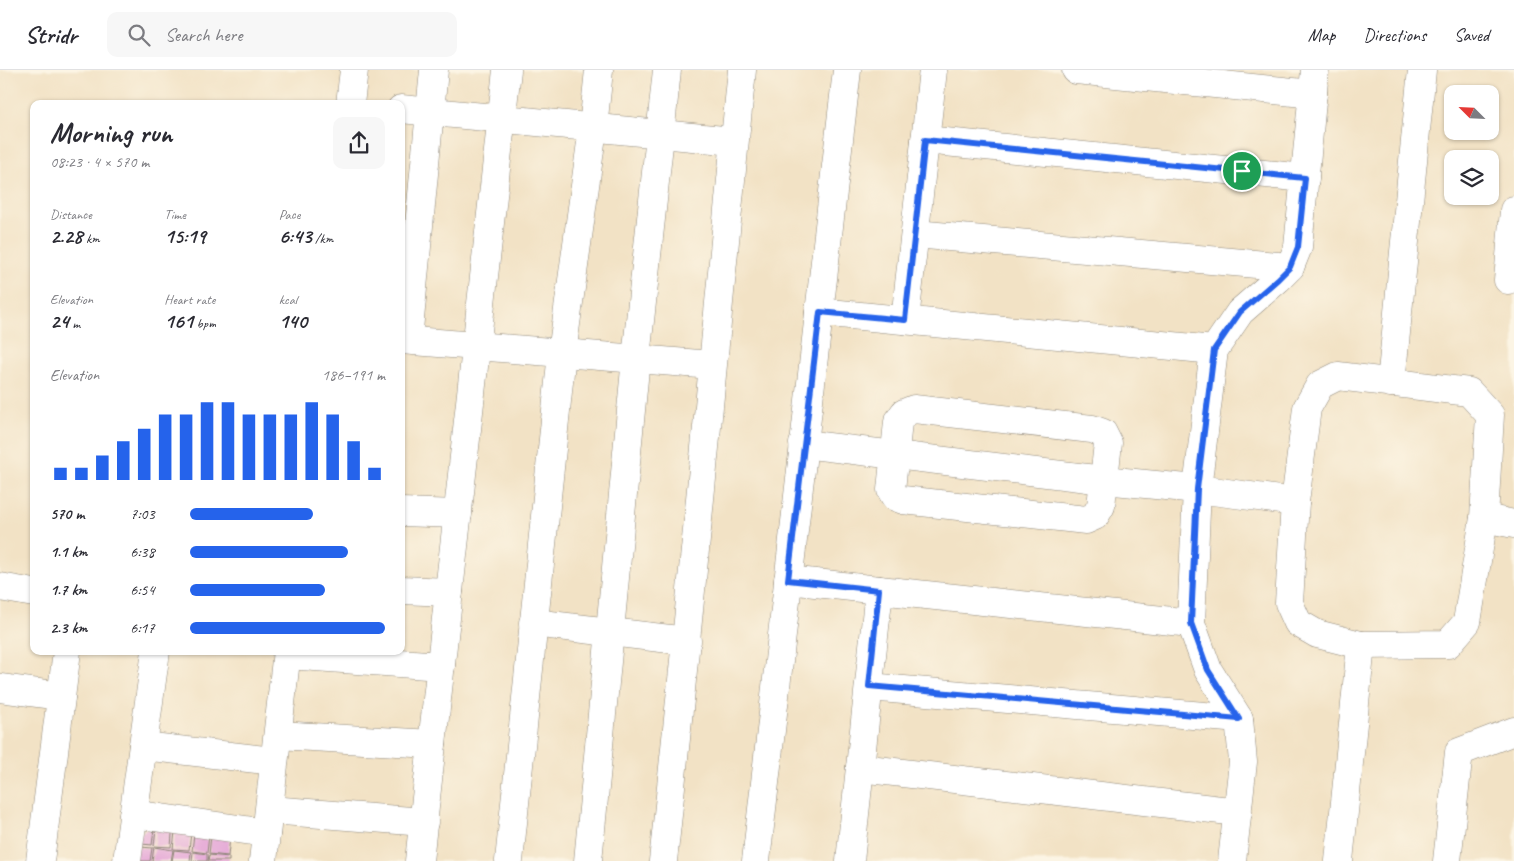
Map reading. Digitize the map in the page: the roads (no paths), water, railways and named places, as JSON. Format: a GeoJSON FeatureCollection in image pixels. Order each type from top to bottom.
{"type":"FeatureCollection","features":[{"type":"Feature","properties":{"kind":"street"},"geometry":{"type":"LineString","coordinates":[[350,100],[354,70]]}},
{"type":"Feature","properties":{"kind":"street"},"geometry":{"type":"LineString","coordinates":[[434,70],[405,340],[712,364]]}},
{"type":"Feature","properties":{"kind":"street"},"geometry":{"type":"LineString","coordinates":[[419,861],[507,70]]}},
{"type":"Feature","properties":{"kind":"street"},"geometry":{"type":"LineString","coordinates":[[509,861],[562,352],[593,128],[599,70]]}},
{"type":"Feature","properties":{"kind":"street"},"geometry":{"type":"LineString","coordinates":[[588,861],[636,358],[667,70]]}},
{"type":"Feature","properties":{"kind":"street"},"geometry":{"type":"LineString","coordinates":[[663,861],[687,640],[712,364],[742,70]]}},
{"type":"Feature","properties":{"kind":"street"},"geometry":{"type":"LineString","coordinates":[[756,861],[847,70]]}},
{"type":"Feature","properties":{"kind":"street"},"geometry":{"type":"LineString","coordinates":[[905,320],[933,70]]}},
{"type":"Feature","properties":{"kind":"street"},"geometry":{"type":"LineString","coordinates":[[1076,70],[1314,82],[1298,247],[1290,267],[1240,312],[1214,350],[1197,489],[1191,623],[1208,670],[1239,719],[1243,762],[1232,861]]}},
{"type":"Feature","properties":{"kind":"street"},"geometry":{"type":"LineString","coordinates":[[1391,383],[1422,70]]}},
{"type":"Feature","properties":{"kind":"street"},"geometry":{"type":"LineString","coordinates":[[405,109],[734,141]]}},
{"type":"Feature","properties":{"kind":"street"},"geometry":{"type":"LineString","coordinates":[[925,140],[1305,178]]}},
{"type":"Feature","properties":{"kind":"street"},"geometry":{"type":"LineString","coordinates":[[1508,280],[1514,210]]}},
{"type":"Feature","properties":{"kind":"street"},"geometry":{"type":"LineString","coordinates":[[915,234],[1290,267]]}},
{"type":"Feature","properties":{"kind":"street"},"geometry":{"type":"LineString","coordinates":[[820,312],[1214,350]]}},
{"type":"Feature","properties":{"kind":"street"},"geometry":{"type":"LineString","coordinates":[[1338,376],[1391,383],[1468,392],[1490,415],[1484,518],[1467,622],[1448,644],[1361,644],[1317,634],[1298,623],[1289,603],[1295,502],[1307,408],[1320,385],[1338,376]]}},
{"type":"Feature","properties":{"kind":"street"},"geometry":{"type":"LineString","coordinates":[[914,409],[1092,429],[1103,433],[1108,443],[1101,506],[1095,516],[1086,520],[903,500],[894,497],[891,490],[894,456],[898,422],[904,414],[914,409]]}},
{"type":"Feature","properties":{"kind":"street"},"geometry":{"type":"LineString","coordinates":[[803,444],[1295,502]]}},
{"type":"Feature","properties":{"kind":"street"},"geometry":{"type":"LineString","coordinates":[[405,512],[458,514]]}},
{"type":"Feature","properties":{"kind":"street"},"geometry":{"type":"LineString","coordinates":[[1484,518],[1514,524]]}},
{"type":"Feature","properties":{"kind":"street"},"geometry":{"type":"LineString","coordinates":[[788,580],[1191,623]]}},
{"type":"Feature","properties":{"kind":"street"},"geometry":{"type":"LineString","coordinates":[[0,587],[30,592]]}},
{"type":"Feature","properties":{"kind":"street"},"geometry":{"type":"LineString","coordinates":[[405,590],[449,592]]}},
{"type":"Feature","properties":{"kind":"street"},"geometry":{"type":"LineString","coordinates":[[856,860],[860,768],[879,590]]}},
{"type":"Feature","properties":{"kind":"street"},"geometry":{"type":"LineString","coordinates":[[533,623],[687,640]]}},
{"type":"Feature","properties":{"kind":"street"},"geometry":{"type":"LineString","coordinates":[[1339,861],[1361,644]]}},
{"type":"Feature","properties":{"kind":"street"},"geometry":{"type":"LineString","coordinates":[[40,861],[66,655]]}},
{"type":"Feature","properties":{"kind":"street"},"geometry":{"type":"LineString","coordinates":[[127,861],[155,655]]}},
{"type":"Feature","properties":{"kind":"street"},"geometry":{"type":"LineString","coordinates":[[263,861],[287,655]]}},
{"type":"Feature","properties":{"kind":"street"},"geometry":{"type":"LineString","coordinates":[[311,655],[441,666]]}},
{"type":"Feature","properties":{"kind":"street"},"geometry":{"type":"LineString","coordinates":[[869,686],[1239,719]]}},
{"type":"Feature","properties":{"kind":"street"},"geometry":{"type":"LineString","coordinates":[[0,688],[61,696]]}},
{"type":"Feature","properties":{"kind":"street"},"geometry":{"type":"LineString","coordinates":[[1447,861],[1459,752],[1514,730]]}},
{"type":"Feature","properties":{"kind":"street"},"geometry":{"type":"LineString","coordinates":[[143,746],[276,748],[432,744]]}},
{"type":"Feature","properties":{"kind":"street"},"geometry":{"type":"LineString","coordinates":[[860,768],[1238,812]]}},
{"type":"Feature","properties":{"kind":"street"},"geometry":{"type":"LineString","coordinates":[[133,814],[268,822],[424,822]]}}]}
